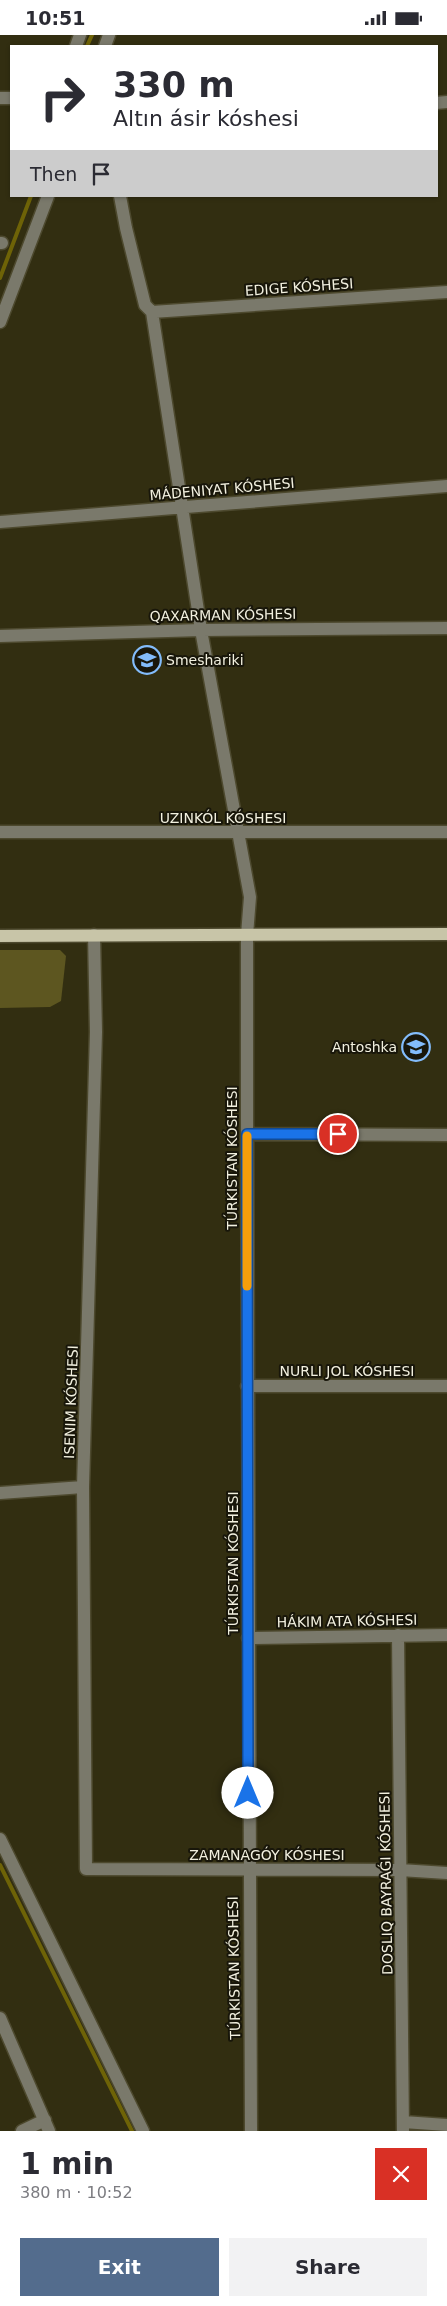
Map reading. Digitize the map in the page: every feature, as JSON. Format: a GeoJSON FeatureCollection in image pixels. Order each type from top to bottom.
{"type":"FeatureCollection","features":[{"type":"Feature","properties":{"kind":"main road"},"geometry":{"type":"LineString","coordinates":[[0,936],[447,934]]}},
{"type":"Feature","properties":{"kind":"street"},"geometry":{"type":"LineString","coordinates":[[0,322],[48,197]]}},
{"type":"Feature","properties":{"kind":"street","name":"TÚRKISTAN KÓSHESI"},"geometry":{"type":"LineString","coordinates":[[120,197],[145,305],[152,312],[201,630],[250,897],[247,935],[247,1386],[248,1870],[251,2131]]}},
{"type":"Feature","properties":{"kind":"street","name":"EDIGE KÓSHESI"},"geometry":{"type":"LineString","coordinates":[[152,312],[447,292]]}},
{"type":"Feature","properties":{"kind":"street","name":"MÁDENIYAT KÓSHESI"},"geometry":{"type":"LineString","coordinates":[[0,523],[447,486]]}},
{"type":"Feature","properties":{"kind":"street","name":"QAXARMAN KÓSHESI"},"geometry":{"type":"LineString","coordinates":[[0,636],[201,630],[447,628]]}},
{"type":"Feature","properties":{"kind":"street"},"geometry":{"type":"LineString","coordinates":[[0,832],[447,832]]}},
{"type":"Feature","properties":{"kind":"street","name":"ISENIM KÓSHESI"},"geometry":{"type":"LineString","coordinates":[[86,1869],[83,1487],[96,1032],[94,935]]}},
{"type":"Feature","properties":{"kind":"street"},"geometry":{"type":"LineString","coordinates":[[247,1134],[447,1135]]}},
{"type":"Feature","properties":{"kind":"street"},"geometry":{"type":"LineString","coordinates":[[247,1386],[447,1387]]}},
{"type":"Feature","properties":{"kind":"street"},"geometry":{"type":"LineString","coordinates":[[0,1493],[83,1487]]}},
{"type":"Feature","properties":{"kind":"street"},"geometry":{"type":"LineString","coordinates":[[398,1635],[403,2126],[447,2125]]}},
{"type":"Feature","properties":{"kind":"street","name":"HÁKIM ATA KÓSHESI"},"geometry":{"type":"LineString","coordinates":[[248,1638],[447,1635]]}},
{"type":"Feature","properties":{"kind":"street"},"geometry":{"type":"LineString","coordinates":[[0,1839],[143,2131]]}},
{"type":"Feature","properties":{"kind":"street","name":"ZAMANAGÓY KÓSHESI"},"geometry":{"type":"LineString","coordinates":[[86,1869],[400,1870],[447,1873]]}},
{"type":"Feature","properties":{"kind":"street"},"geometry":{"type":"LineString","coordinates":[[0,2018],[47,2126],[22,2131]]}},
{"type":"Feature","properties":{"kind":"shaded area"},"geometry":{"type":"Polygon","coordinates":[[[0,950],[60,950],[66,956],[61,1001],[50,1007],[0,1008],[0,950]]]}},
{"type":"Feature","properties":{"kind":"waterway"},"geometry":{"type":"LineString","coordinates":[[87,45],[92,35]]}},
{"type":"Feature","properties":{"kind":"waterway"},"geometry":{"type":"LineString","coordinates":[[0,278],[31,197]]}},
{"type":"Feature","properties":{"kind":"waterway"},"geometry":{"type":"LineString","coordinates":[[0,1865],[132,2131]]}},
{"type":"Feature","properties":{"kind":"slow traffic"},"geometry":{"type":"LineString","coordinates":[[247,1136],[247,1286]]}},
{"type":"Feature","properties":{"kind":"place","name":"Smeshariki"},"geometry":{"type":"Point","coordinates":[147,660]}},
{"type":"Feature","properties":{"kind":"place","name":"Antoshka"},"geometry":{"type":"Point","coordinates":[416,1047]}},
{"type":"Feature","properties":{"kind":"route"},"geometry":{"type":"LineString","coordinates":[[248,1793],[247,1134],[338,1134]]}}]}
